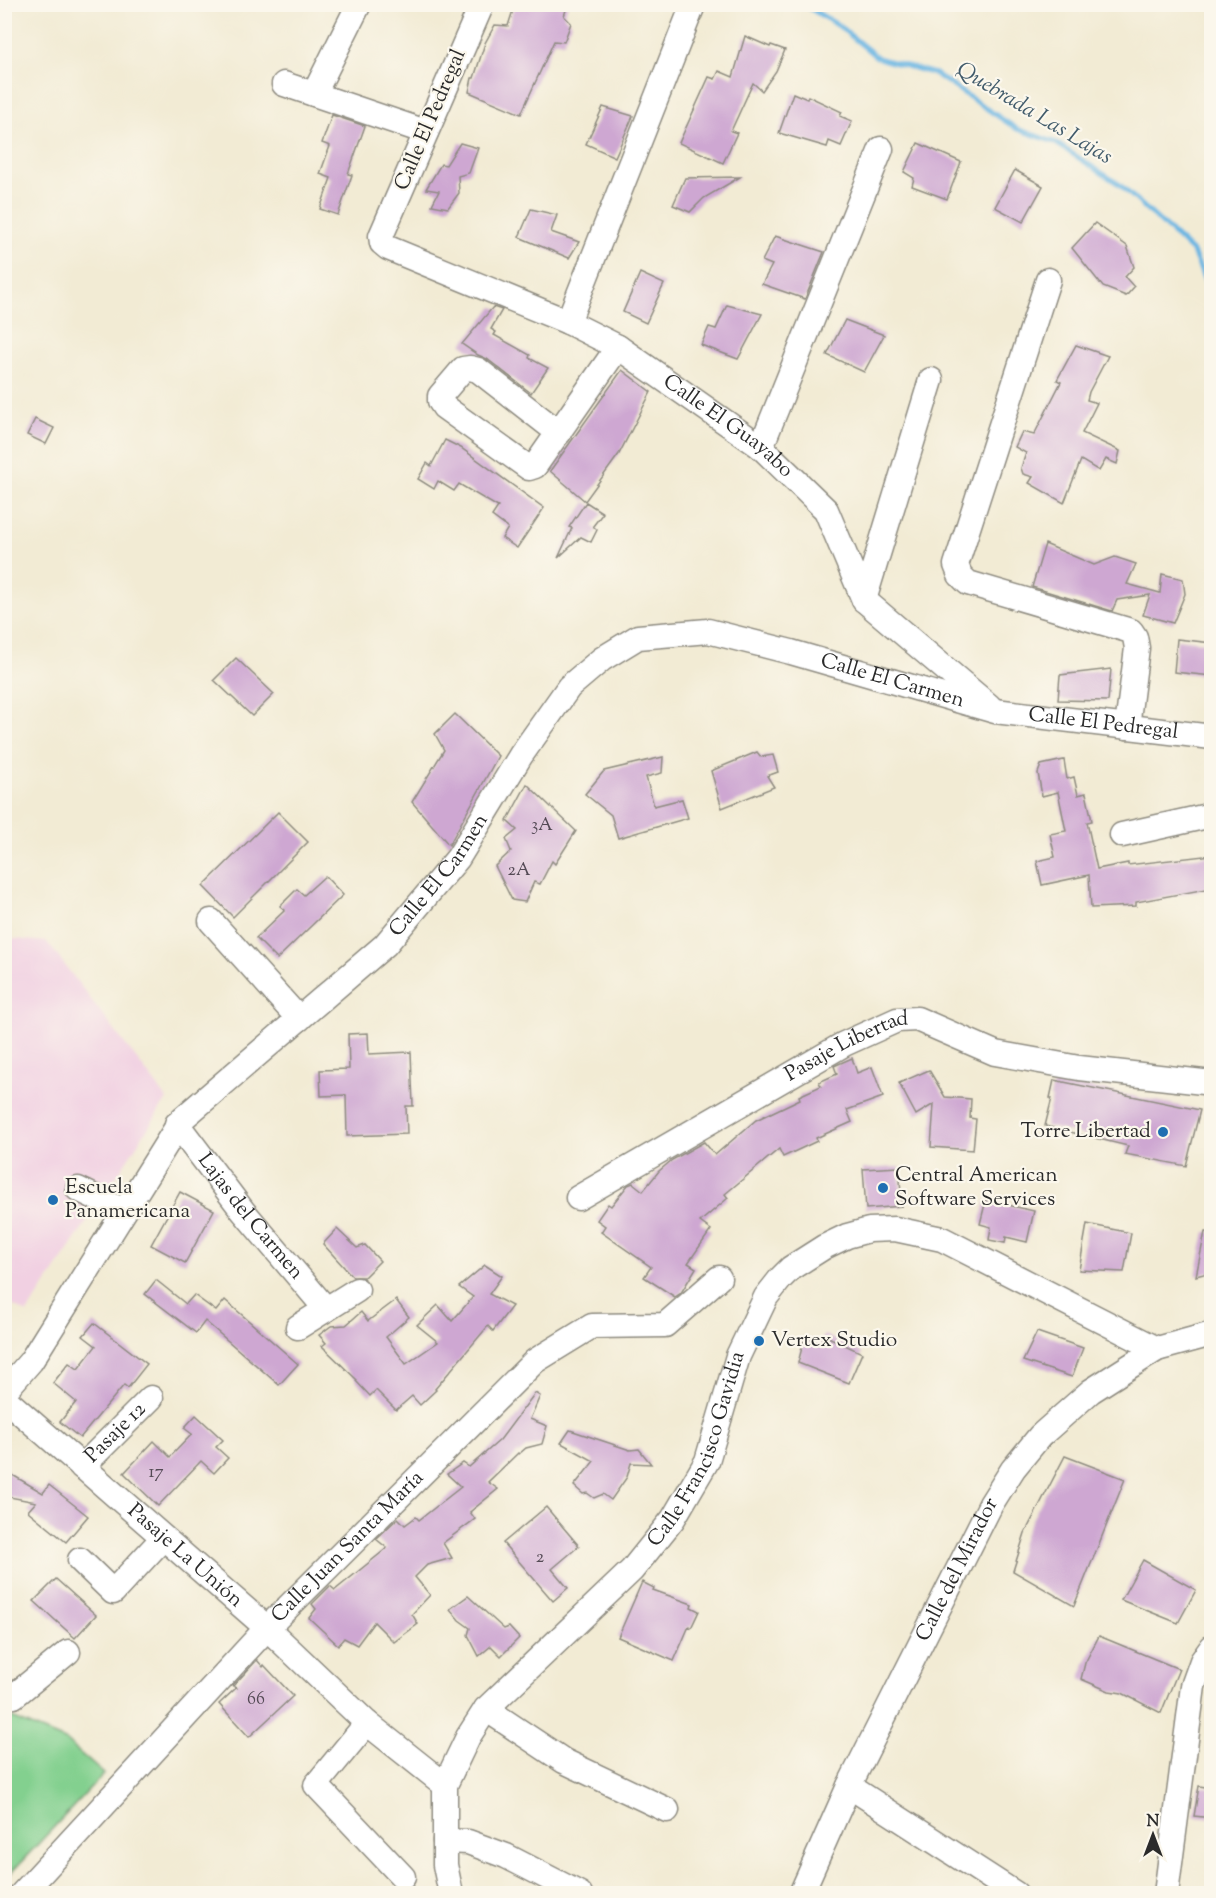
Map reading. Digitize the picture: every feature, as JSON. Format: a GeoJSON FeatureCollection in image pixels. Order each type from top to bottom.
{"type":"FeatureCollection","features":[{"type":"Feature","properties":{"kind":"street"},"geometry":{"type":"LineString","coordinates":[[314,94],[359,4]]}},
{"type":"Feature","properties":{"kind":"street","name":"Calle El Pedregal"},"geometry":{"type":"LineString","coordinates":[[381,237],[482,4]]}},
{"type":"Feature","properties":{"kind":"street"},"geometry":{"type":"LineString","coordinates":[[568,322],[693,5]]}},
{"type":"Feature","properties":{"kind":"street"},"geometry":{"type":"LineString","coordinates":[[284,84],[426,132]]}},
{"type":"Feature","properties":{"kind":"street"},"geometry":{"type":"LineString","coordinates":[[761,447],[881,149]]}},
{"type":"Feature","properties":{"kind":"street","name":"Calle El Guayabo"},"geometry":{"type":"LineString","coordinates":[[381,237],[382,243],[387,248],[568,322],[618,347],[761,447],[826,510],[864,600],[995,711]]}},
{"type":"Feature","properties":{"kind":"street"},"geometry":{"type":"LineString","coordinates":[[1048,280],[956,565],[960,575],[968,583],[1131,631],[1137,648],[1127,727]]}},
{"type":"Feature","properties":{"kind":"street"},"geometry":{"type":"LineString","coordinates":[[559,432],[478,370],[463,369],[440,396],[444,407],[529,468],[535,466],[559,432],[618,347]]}},
{"type":"Feature","properties":{"kind":"street"},"geometry":{"type":"LineString","coordinates":[[864,600],[930,380]]}},
{"type":"Feature","properties":{"kind":"street","name":"Calle El Carmen"},"geometry":{"type":"LineString","coordinates":[[4,1392],[31,1361],[177,1124],[385,945],[458,858],[521,755],[569,687],[602,659],[638,637],[708,631],[791,652],[995,711]]}},
{"type":"Feature","properties":{"kind":"street","name":"Calle El Pedregal"},"geometry":{"type":"LineString","coordinates":[[995,711],[1212,737]]}},
{"type":"Feature","properties":{"kind":"street"},"geometry":{"type":"LineString","coordinates":[[1122,835],[1212,815]]}},
{"type":"Feature","properties":{"kind":"street"},"geometry":{"type":"LineString","coordinates":[[211,921],[299,1019]]}},
{"type":"Feature","properties":{"kind":"street","name":"Pasaje Libertad"},"geometry":{"type":"LineString","coordinates":[[578,1198],[844,1044],[897,1020],[917,1019],[995,1053],[1078,1068],[1212,1083]]}},
{"type":"Feature","properties":{"kind":"street","name":"Lajas del Carmen"},"geometry":{"type":"LineString","coordinates":[[177,1124],[243,1211],[326,1309]]}},
{"type":"Feature","properties":{"kind":"street"},"geometry":{"type":"LineString","coordinates":[[78,1189],[124,1211]]}},
{"type":"Feature","properties":{"kind":"street","name":"Calle Francisco Gavidia"},"geometry":{"type":"LineString","coordinates":[[451,1893],[445,1865],[445,1785],[468,1737],[486,1709],[632,1570],[673,1519],[707,1461],[738,1356],[766,1297],[791,1268],[824,1247],[847,1236],[869,1230],[896,1229],[942,1239],[1157,1349]]}},
{"type":"Feature","properties":{"kind":"street","name":"Calle Juan Santa María"},"geometry":{"type":"LineString","coordinates":[[22,1893],[267,1628],[535,1361],[592,1326],[665,1325],[719,1278]]}},
{"type":"Feature","properties":{"kind":"street"},"geometry":{"type":"LineString","coordinates":[[298,1327],[357,1290]]}},
{"type":"Feature","properties":{"kind":"street","name":"Calle del Mirador"},"geometry":{"type":"LineString","coordinates":[[801,1893],[849,1786],[992,1504],[1013,1469],[1040,1436],[1091,1391],[1157,1349],[1212,1334]]}},
{"type":"Feature","properties":{"kind":"street","name":"Pasaje La Unión"},"geometry":{"type":"LineString","coordinates":[[4,1398],[267,1628],[368,1723],[445,1785]]}},
{"type":"Feature","properties":{"kind":"street","name":"Pasaje 12"},"geometry":{"type":"LineString","coordinates":[[81,1467],[151,1398]]}},
{"type":"Feature","properties":{"kind":"street"},"geometry":{"type":"LineString","coordinates":[[80,1560],[114,1592],[163,1538]]}},
{"type":"Feature","properties":{"kind":"street"},"geometry":{"type":"LineString","coordinates":[[1166,1893],[1193,1686],[1202,1660],[1212,1647]]}},
{"type":"Feature","properties":{"kind":"street"},"geometry":{"type":"LineString","coordinates":[[4,1690],[14,1696],[68,1652]]}},
{"type":"Feature","properties":{"kind":"street"},"geometry":{"type":"LineString","coordinates":[[486,1709],[564,1761],[667,1810]]}},
{"type":"Feature","properties":{"kind":"street"},"geometry":{"type":"LineString","coordinates":[[368,1723],[316,1785],[403,1877]]}},
{"type":"Feature","properties":{"kind":"street"},"geometry":{"type":"LineString","coordinates":[[849,1786],[1016,1893]]}},
{"type":"Feature","properties":{"kind":"street"},"geometry":{"type":"LineString","coordinates":[[445,1841],[468,1842],[506,1856],[580,1893]]}},
{"type":"Feature","properties":{"kind":"shaded area","name":"Escuela Panamericana"},"geometry":{"type":"Polygon","coordinates":[[[4,938],[47,942],[167,1099],[27,1313],[5,1301],[4,938]]]}},
{"type":"Feature","properties":{"kind":"green space"},"geometry":{"type":"Polygon","coordinates":[[[5,1715],[65,1740],[104,1774],[5,1879],[5,1715]]]}},
{"type":"Feature","properties":{"kind":"building"},"geometry":{"type":"Polygon","coordinates":[[[515,4],[568,4],[564,16],[571,23],[564,42],[554,41],[521,114],[469,92],[485,43],[495,25],[508,26],[515,4]]]}},
{"type":"Feature","properties":{"kind":"building"},"geometry":{"type":"Polygon","coordinates":[[[745,36],[770,47],[771,45],[785,50],[776,71],[762,91],[753,83],[731,131],[737,133],[723,163],[679,143],[709,77],[715,79],[719,71],[733,77],[745,36]]]}},
{"type":"Feature","properties":{"kind":"building"},"geometry":{"type":"Polygon","coordinates":[[[793,93],[807,99],[808,96],[842,112],[840,116],[852,121],[841,146],[829,141],[827,147],[779,133],[793,93]]]}},
{"type":"Feature","properties":{"kind":"building"},"geometry":{"type":"Polygon","coordinates":[[[603,107],[633,116],[615,157],[586,144],[603,107]]]}},
{"type":"Feature","properties":{"kind":"building"},"geometry":{"type":"Polygon","coordinates":[[[332,115],[365,126],[348,174],[352,175],[338,215],[320,209],[331,178],[320,174],[330,146],[322,143],[332,115]]]}},
{"type":"Feature","properties":{"kind":"building"},"geometry":{"type":"Polygon","coordinates":[[[460,143],[478,148],[469,173],[458,176],[459,193],[448,208],[432,205],[439,191],[426,189],[441,164],[446,165],[460,143]]]}},
{"type":"Feature","properties":{"kind":"building"},"geometry":{"type":"Polygon","coordinates":[[[918,143],[961,162],[947,199],[912,186],[914,178],[904,172],[918,143]]]}},
{"type":"Feature","properties":{"kind":"building"},"geometry":{"type":"Polygon","coordinates":[[[1015,170],[1043,186],[1023,222],[995,207],[1015,170]]]}},
{"type":"Feature","properties":{"kind":"building"},"geometry":{"type":"Polygon","coordinates":[[[740,177],[704,198],[690,212],[673,205],[685,178],[740,177]]]}},
{"type":"Feature","properties":{"kind":"building"},"geometry":{"type":"Polygon","coordinates":[[[531,209],[557,215],[551,232],[579,242],[569,258],[519,237],[531,209]]]}},
{"type":"Feature","properties":{"kind":"building"},"geometry":{"type":"Polygon","coordinates":[[[1095,223],[1127,246],[1134,267],[1125,277],[1134,287],[1126,296],[1103,287],[1072,248],[1095,223]]]}},
{"type":"Feature","properties":{"kind":"building"},"geometry":{"type":"Polygon","coordinates":[[[775,236],[824,252],[805,299],[762,284],[772,265],[762,261],[775,236]]]}},
{"type":"Feature","properties":{"kind":"building"},"geometry":{"type":"Polygon","coordinates":[[[640,273],[664,284],[646,323],[623,312],[640,273]]]}},
{"type":"Feature","properties":{"kind":"building"},"geometry":{"type":"Polygon","coordinates":[[[727,305],[762,314],[738,359],[701,345],[709,327],[716,329],[727,305]]]}},
{"type":"Feature","properties":{"kind":"building"},"geometry":{"type":"Polygon","coordinates":[[[493,307],[502,310],[491,329],[496,332],[494,335],[548,368],[531,393],[487,359],[462,344],[493,307]]]}},
{"type":"Feature","properties":{"kind":"building"},"geometry":{"type":"Polygon","coordinates":[[[845,320],[884,335],[864,372],[827,355],[845,320]]]}},
{"type":"Feature","properties":{"kind":"building"},"geometry":{"type":"Polygon","coordinates":[[[1076,345],[1108,356],[1089,392],[1087,400],[1097,403],[1082,433],[1120,451],[1117,464],[1106,459],[1099,471],[1081,460],[1064,503],[1029,483],[1033,477],[1023,474],[1021,468],[1026,453],[1015,447],[1022,432],[1034,435],[1061,382],[1057,380],[1076,345]]]}},
{"type":"Feature","properties":{"kind":"building"},"geometry":{"type":"Polygon","coordinates":[[[622,370],[651,392],[619,454],[585,501],[550,471],[622,370]]]}},
{"type":"Feature","properties":{"kind":"building"},"geometry":{"type":"Polygon","coordinates":[[[35,419],[54,428],[46,444],[27,435],[35,419]]]}},
{"type":"Feature","properties":{"kind":"building"},"geometry":{"type":"Polygon","coordinates":[[[445,440],[461,448],[544,508],[517,548],[502,538],[508,528],[492,516],[498,507],[459,484],[454,491],[438,481],[434,489],[418,479],[427,463],[431,466],[445,440]]]}},
{"type":"Feature","properties":{"kind":"building"},"geometry":{"type":"Polygon","coordinates":[[[586,502],[603,513],[593,526],[597,530],[591,542],[581,537],[558,558],[572,528],[569,527],[586,502]]]}},
{"type":"Feature","properties":{"kind":"building"},"geometry":{"type":"Polygon","coordinates":[[[1045,544],[1094,565],[1115,557],[1136,564],[1127,584],[1160,593],[1162,574],[1183,579],[1185,594],[1173,623],[1143,615],[1150,595],[1117,600],[1112,611],[1032,587],[1045,544]]]}},
{"type":"Feature","properties":{"kind":"building"},"geometry":{"type":"Polygon","coordinates":[[[1177,639],[1212,643],[1212,676],[1174,672],[1177,639]]]}},
{"type":"Feature","properties":{"kind":"building"},"geometry":{"type":"Polygon","coordinates":[[[236,658],[274,694],[252,716],[214,680],[236,658]]]}},
{"type":"Feature","properties":{"kind":"building"},"geometry":{"type":"Polygon","coordinates":[[[1111,669],[1108,701],[1058,700],[1060,675],[1111,669]]]}},
{"type":"Feature","properties":{"kind":"building"},"geometry":{"type":"Polygon","coordinates":[[[455,714],[498,756],[449,845],[412,802],[444,750],[435,734],[455,714]]]}},
{"type":"Feature","properties":{"kind":"building"},"geometry":{"type":"Polygon","coordinates":[[[757,752],[761,757],[773,755],[778,772],[767,776],[774,787],[722,808],[711,771],[757,752]]]}},
{"type":"Feature","properties":{"kind":"building"},"geometry":{"type":"Polygon","coordinates":[[[663,757],[662,773],[646,777],[654,806],[682,799],[688,818],[618,838],[611,815],[585,794],[604,771],[663,757]]]}},
{"type":"Feature","properties":{"kind":"building"},"geometry":{"type":"Polygon","coordinates":[[[1064,760],[1067,779],[1074,777],[1078,795],[1086,793],[1092,821],[1087,822],[1097,869],[1128,863],[1128,865],[1212,855],[1212,888],[1136,902],[1136,906],[1091,908],[1089,875],[1042,885],[1037,861],[1055,857],[1050,834],[1066,831],[1058,792],[1042,796],[1038,773],[1041,765],[1064,760]]]}},
{"type":"Feature","properties":{"kind":"building"},"geometry":{"type":"Polygon","coordinates":[[[527,784],[576,831],[555,864],[552,861],[540,884],[534,882],[525,902],[512,900],[495,866],[511,851],[506,839],[517,830],[507,821],[527,784]]]}},
{"type":"Feature","properties":{"kind":"building"},"geometry":{"type":"Polygon","coordinates":[[[278,812],[308,842],[233,917],[203,886],[278,812]]]}},
{"type":"Feature","properties":{"kind":"building"},"geometry":{"type":"Polygon","coordinates":[[[325,876],[343,895],[277,959],[256,938],[285,910],[280,906],[297,889],[304,895],[325,876]]]}},
{"type":"Feature","properties":{"kind":"building"},"geometry":{"type":"Polygon","coordinates":[[[368,1033],[369,1054],[411,1052],[413,1106],[406,1106],[407,1134],[347,1136],[346,1095],[321,1096],[320,1070],[349,1069],[348,1034],[368,1033]]]}},
{"type":"Feature","properties":{"kind":"building"},"geometry":{"type":"Polygon","coordinates":[[[852,1058],[857,1073],[872,1067],[883,1097],[847,1110],[852,1122],[816,1138],[817,1141],[783,1157],[779,1149],[725,1194],[728,1198],[700,1222],[711,1230],[688,1263],[696,1268],[681,1293],[675,1297],[644,1277],[651,1267],[601,1232],[605,1226],[597,1220],[608,1204],[611,1206],[628,1185],[633,1183],[643,1191],[659,1171],[672,1160],[704,1142],[715,1155],[756,1120],[821,1086],[819,1082],[837,1074],[834,1066],[852,1058]]]}},
{"type":"Feature","properties":{"kind":"building"},"geometry":{"type":"Polygon","coordinates":[[[929,1070],[945,1097],[971,1099],[970,1118],[976,1119],[973,1150],[931,1147],[934,1104],[916,1115],[899,1083],[929,1070]]]}},
{"type":"Feature","properties":{"kind":"building"},"geometry":{"type":"Polygon","coordinates":[[[1054,1080],[1200,1110],[1186,1166],[1125,1154],[1128,1146],[1045,1126],[1054,1080]]]}},
{"type":"Feature","properties":{"kind":"building","name":"Central American Software Services"},"geometry":{"type":"Polygon","coordinates":[[[899,1167],[902,1206],[866,1209],[863,1169],[899,1167]]]}},
{"type":"Feature","properties":{"kind":"building"},"geometry":{"type":"Polygon","coordinates":[[[180,1192],[214,1210],[185,1263],[151,1245],[180,1192]]]}},
{"type":"Feature","properties":{"kind":"building"},"geometry":{"type":"Polygon","coordinates":[[[986,1200],[1034,1211],[1027,1242],[1006,1237],[1005,1243],[989,1240],[991,1227],[980,1224],[986,1200]]]}},
{"type":"Feature","properties":{"kind":"building"},"geometry":{"type":"Polygon","coordinates":[[[1087,1224],[1131,1233],[1124,1272],[1079,1270],[1087,1224]]]}},
{"type":"Feature","properties":{"kind":"building"},"geometry":{"type":"Polygon","coordinates":[[[337,1229],[357,1248],[365,1245],[380,1261],[364,1277],[353,1277],[323,1244],[337,1229]]]}},
{"type":"Feature","properties":{"kind":"building"},"geometry":{"type":"Polygon","coordinates":[[[1205,1232],[1212,1232],[1212,1272],[1196,1276],[1205,1232]]]}},
{"type":"Feature","properties":{"kind":"building"},"geometry":{"type":"Polygon","coordinates":[[[485,1265],[502,1276],[489,1294],[512,1306],[493,1331],[488,1326],[436,1390],[420,1405],[412,1396],[396,1410],[376,1390],[370,1396],[322,1346],[326,1343],[319,1335],[331,1326],[346,1325],[361,1312],[368,1321],[396,1300],[409,1317],[386,1337],[406,1364],[438,1342],[417,1325],[438,1305],[452,1321],[473,1297],[459,1287],[485,1265]]]}},
{"type":"Feature","properties":{"kind":"building"},"geometry":{"type":"Polygon","coordinates":[[[156,1280],[186,1304],[194,1295],[216,1311],[225,1300],[298,1364],[279,1385],[205,1321],[196,1333],[145,1294],[156,1280]]]}},
{"type":"Feature","properties":{"kind":"building"},"geometry":{"type":"Polygon","coordinates":[[[94,1323],[147,1364],[128,1388],[124,1385],[80,1438],[60,1422],[76,1402],[53,1383],[69,1363],[78,1369],[96,1346],[83,1336],[94,1323]]]}},
{"type":"Feature","properties":{"kind":"building"},"geometry":{"type":"Polygon","coordinates":[[[1037,1332],[1083,1348],[1072,1377],[1023,1361],[1037,1332]]]}},
{"type":"Feature","properties":{"kind":"building"},"geometry":{"type":"Polygon","coordinates":[[[824,1335],[862,1353],[849,1383],[798,1363],[805,1336],[820,1345],[824,1335]]]}},
{"type":"Feature","properties":{"kind":"building"},"geometry":{"type":"Polygon","coordinates":[[[535,1393],[540,1396],[530,1419],[547,1426],[542,1444],[526,1448],[518,1453],[488,1482],[498,1489],[470,1512],[475,1519],[443,1543],[452,1558],[427,1565],[415,1577],[430,1595],[412,1614],[418,1624],[394,1642],[374,1622],[357,1645],[344,1638],[338,1645],[309,1618],[316,1609],[312,1604],[330,1586],[335,1590],[387,1548],[376,1539],[398,1518],[405,1525],[416,1517],[419,1520],[461,1487],[447,1474],[463,1463],[469,1467],[500,1440],[535,1393]]]}},
{"type":"Feature","properties":{"kind":"building"},"geometry":{"type":"Polygon","coordinates":[[[196,1415],[223,1440],[216,1447],[228,1458],[214,1473],[201,1461],[158,1506],[124,1473],[154,1441],[170,1457],[192,1434],[184,1428],[196,1415]]]}},
{"type":"Feature","properties":{"kind":"building"},"geometry":{"type":"Polygon","coordinates":[[[570,1430],[630,1450],[639,1449],[651,1464],[631,1463],[627,1477],[611,1500],[603,1494],[594,1498],[587,1493],[583,1494],[574,1486],[594,1461],[561,1443],[570,1430]]]}},
{"type":"Feature","properties":{"kind":"building"},"geometry":{"type":"Polygon","coordinates":[[[1065,1456],[1125,1479],[1074,1606],[1013,1571],[1025,1533],[1065,1456]]]}},
{"type":"Feature","properties":{"kind":"building"},"geometry":{"type":"Polygon","coordinates":[[[4,1470],[43,1493],[49,1485],[88,1516],[66,1542],[28,1511],[36,1502],[4,1496],[4,1470]]]}},
{"type":"Feature","properties":{"kind":"building"},"geometry":{"type":"Polygon","coordinates":[[[546,1507],[579,1546],[552,1569],[568,1588],[553,1601],[503,1543],[546,1507]]]}},
{"type":"Feature","properties":{"kind":"building"},"geometry":{"type":"Polygon","coordinates":[[[1143,1560],[1196,1590],[1178,1623],[1121,1600],[1143,1560]]]}},
{"type":"Feature","properties":{"kind":"building"},"geometry":{"type":"Polygon","coordinates":[[[56,1579],[96,1615],[75,1638],[34,1601],[56,1579]]]}},
{"type":"Feature","properties":{"kind":"building"},"geometry":{"type":"Polygon","coordinates":[[[642,1582],[654,1588],[653,1590],[692,1604],[691,1607],[699,1611],[691,1628],[689,1626],[674,1661],[618,1637],[642,1582]]]}},
{"type":"Feature","properties":{"kind":"building"},"geometry":{"type":"Polygon","coordinates":[[[468,1596],[504,1629],[509,1627],[519,1638],[501,1656],[491,1646],[479,1656],[468,1635],[470,1628],[450,1609],[468,1596]]]}},
{"type":"Feature","properties":{"kind":"building"},"geometry":{"type":"Polygon","coordinates":[[[1099,1636],[1179,1669],[1161,1713],[1122,1693],[1109,1691],[1081,1679],[1085,1663],[1099,1636]]]}},
{"type":"Feature","properties":{"kind":"building"},"geometry":{"type":"Polygon","coordinates":[[[257,1660],[293,1696],[249,1737],[219,1704],[236,1688],[233,1686],[257,1660]]]}},
{"type":"Feature","properties":{"kind":"building"},"geometry":{"type":"Polygon","coordinates":[[[1199,1786],[1212,1788],[1212,1818],[1194,1816],[1199,1786]]]}},
{"type":"Feature","properties":{"kind":"waterway","name":"Quebrada Las Lajas"},"geometry":{"type":"LineString","coordinates":[[803,4],[839,26],[878,58],[935,74],[1017,129],[1054,142],[1119,184],[1193,252],[1212,297]]}},
{"type":"Feature","properties":{"kind":"place","name":"Torre Libertad"},"geometry":{"type":"Point","coordinates":[1163,1132]}},
{"type":"Feature","properties":{"kind":"place","name":"Central American Software Services"},"geometry":{"type":"Point","coordinates":[883,1188]}},
{"type":"Feature","properties":{"kind":"place","name":"Escuela Panamericana"},"geometry":{"type":"Point","coordinates":[53,1200]}},
{"type":"Feature","properties":{"kind":"place","name":"Vertex Studio"},"geometry":{"type":"Point","coordinates":[759,1341]}}]}
